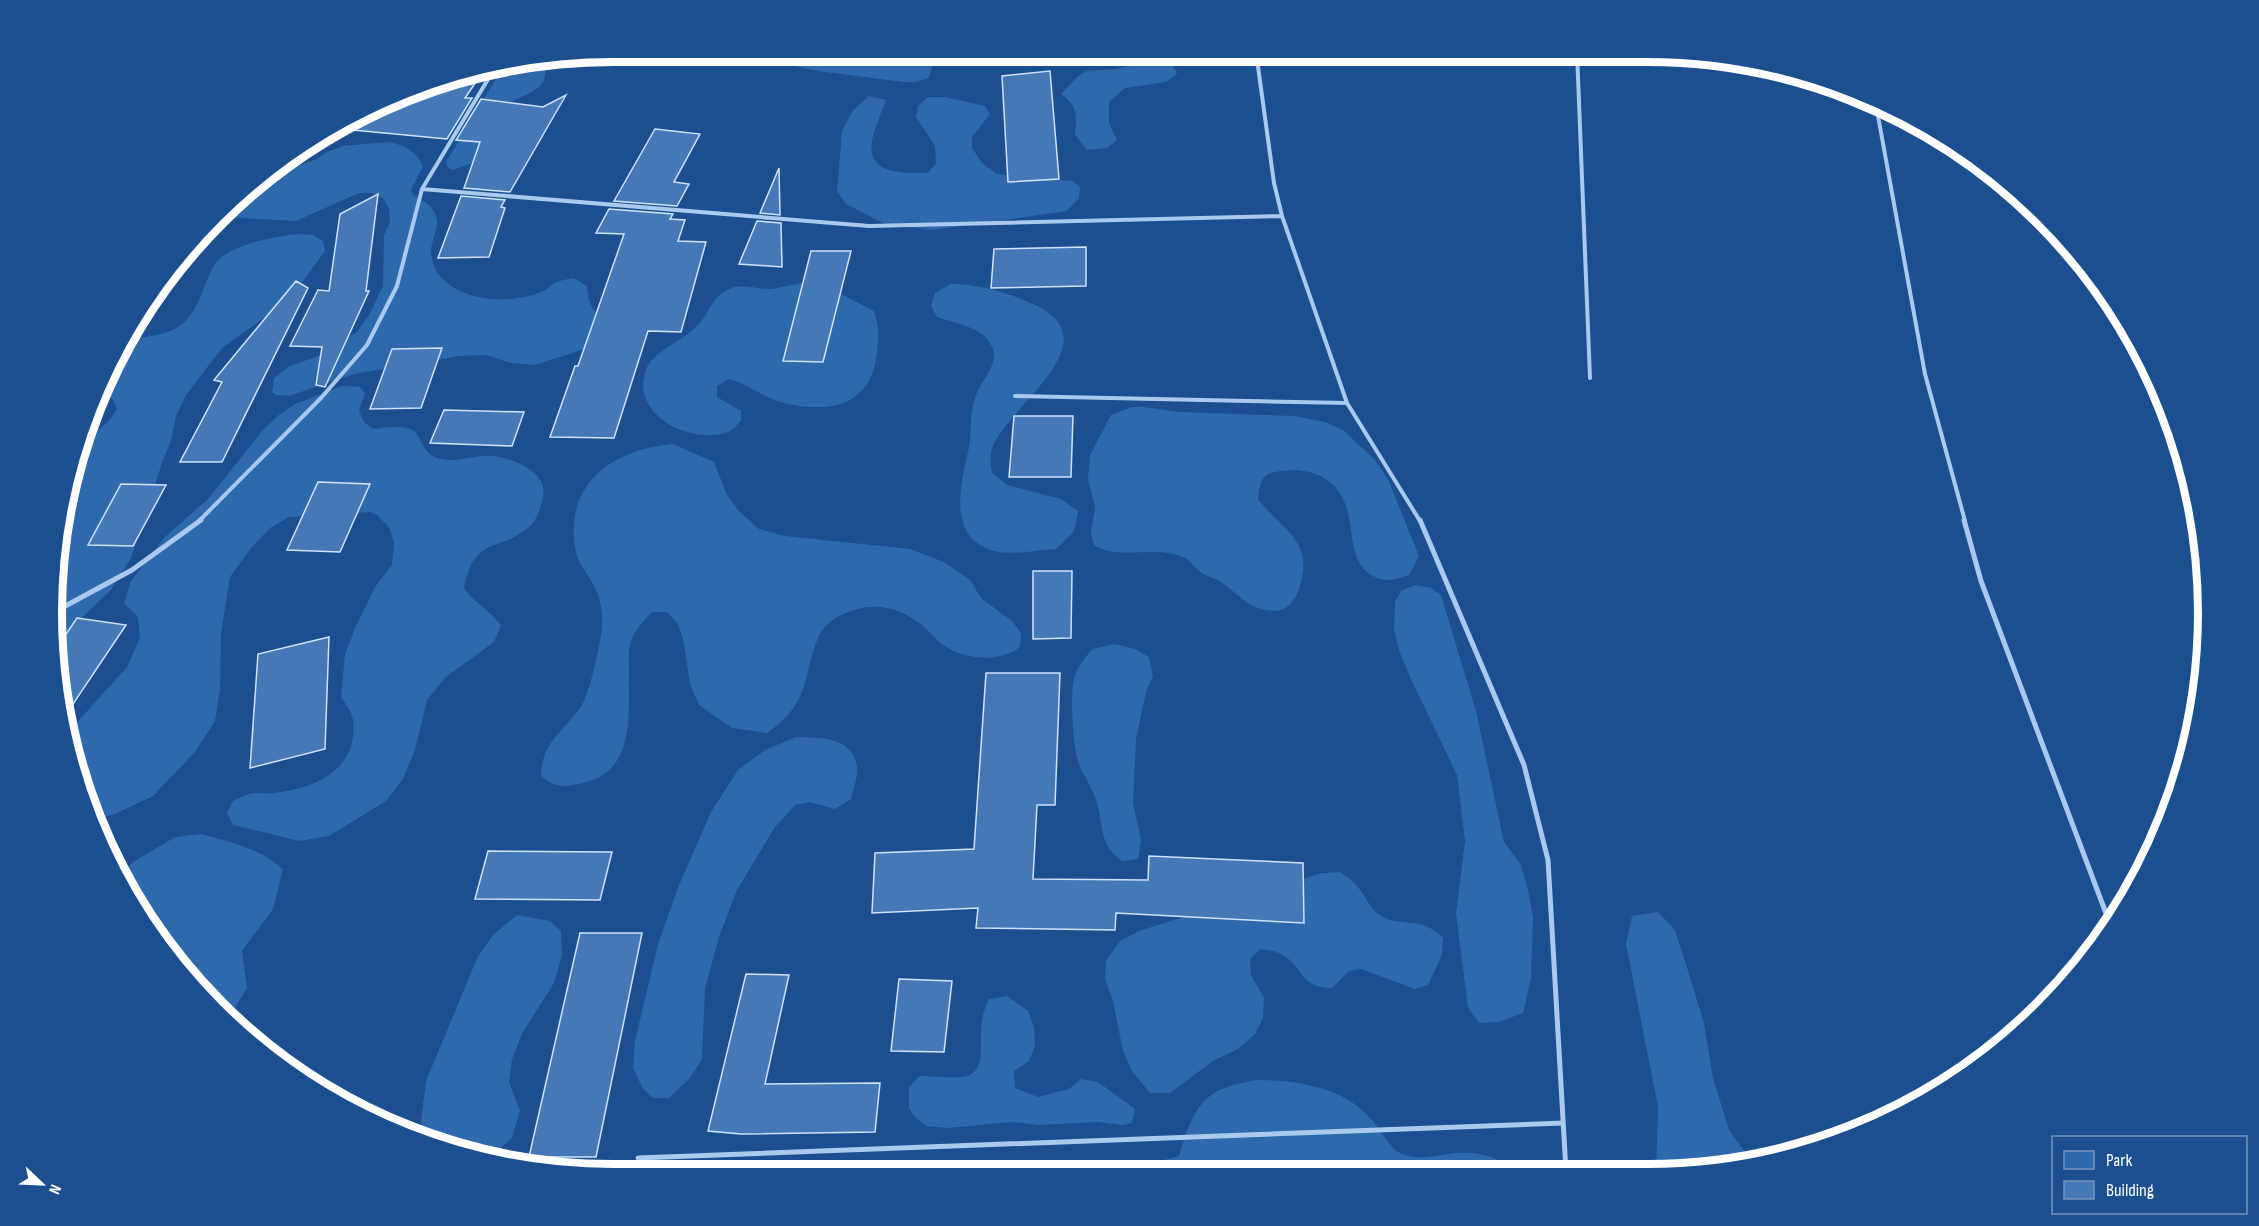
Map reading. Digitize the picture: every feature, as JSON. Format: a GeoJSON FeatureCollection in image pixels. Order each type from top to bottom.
{"type":"FeatureCollection","features":[{"type":"Feature","properties":{"kind":"lane"},"geometry":{"type":"LineString","coordinates":[[1258,62],[1274,183],[1282,216],[1347,403],[1418,516],[1524,765],[1548,860],[1566,1164]]}},
{"type":"Feature","properties":{"kind":"lane"},"geometry":{"type":"LineString","coordinates":[[1577,62],[1590,378]]}},
{"type":"Feature","properties":{"kind":"lane"},"geometry":{"type":"LineString","coordinates":[[62,608],[132,570],[202,518],[321,398],[367,345],[398,286],[422,189],[490,75]]}},
{"type":"Feature","properties":{"kind":"lane"},"geometry":{"type":"LineString","coordinates":[[1877,112],[1925,374],[1981,581],[2107,916]]}},
{"type":"Feature","properties":{"kind":"lane"},"geometry":{"type":"LineString","coordinates":[[422,189],[869,226],[1059,224],[1282,216]]}},
{"type":"Feature","properties":{"kind":"lane"},"geometry":{"type":"LineString","coordinates":[[1015,396],[1347,403]]}},
{"type":"Feature","properties":{"kind":"lane"},"geometry":{"type":"LineString","coordinates":[[638,1158],[1563,1123]]}},
{"type":"Feature","properties":{"kind":"green space"},"geometry":{"type":"Polygon","coordinates":[[[782,62],[928,62],[932,67],[929,78],[916,82],[903,82],[818,71],[782,62]]]}},
{"type":"Feature","properties":{"kind":"green space"},"geometry":{"type":"Polygon","coordinates":[[[1149,62],[1162,62],[1169,63],[1177,74],[1166,82],[1125,88],[1109,102],[1109,123],[1117,140],[1107,148],[1087,150],[1075,135],[1076,116],[1073,107],[1061,94],[1078,76],[1087,71],[1116,69],[1149,62]]]}},
{"type":"Feature","properties":{"kind":"green space"},"geometry":{"type":"Polygon","coordinates":[[[548,65],[544,80],[537,89],[497,107],[504,152],[453,170],[448,168],[446,162],[499,73],[548,65]]]}},
{"type":"Feature","properties":{"kind":"green space"},"geometry":{"type":"Polygon","coordinates":[[[869,96],[886,100],[874,132],[871,149],[879,165],[887,169],[907,173],[928,173],[936,163],[935,146],[916,117],[918,106],[928,97],[945,97],[985,106],[990,114],[972,137],[972,148],[982,163],[997,174],[1073,181],[1080,187],[1079,198],[1067,211],[932,230],[885,224],[846,204],[837,191],[842,131],[853,110],[869,96]]]}},
{"type":"Feature","properties":{"kind":"green space"},"geometry":{"type":"Polygon","coordinates":[[[387,142],[399,144],[417,156],[423,166],[411,190],[413,195],[425,202],[436,216],[437,224],[431,252],[434,266],[451,286],[476,297],[505,299],[532,295],[556,282],[574,278],[587,286],[591,305],[604,319],[591,347],[535,365],[511,363],[486,355],[459,356],[354,374],[289,396],[276,395],[272,392],[274,378],[290,366],[318,356],[357,332],[369,315],[383,286],[384,235],[390,222],[389,209],[384,199],[372,193],[359,193],[296,221],[229,217],[281,172],[317,159],[343,146],[387,142]]]}},
{"type":"Feature","properties":{"kind":"green space"},"geometry":{"type":"Polygon","coordinates":[[[313,235],[323,241],[325,251],[298,288],[278,308],[222,348],[186,395],[176,416],[171,441],[131,558],[110,591],[63,636],[66,541],[80,470],[93,431],[104,425],[117,409],[107,393],[134,339],[162,334],[181,325],[192,313],[218,261],[238,248],[277,237],[313,235]]]}},
{"type":"Feature","properties":{"kind":"green space"},"geometry":{"type":"Polygon","coordinates":[[[807,282],[824,285],[874,311],[877,322],[877,352],[867,384],[858,395],[832,406],[801,406],[777,401],[729,379],[717,386],[717,397],[741,411],[741,420],[728,432],[714,435],[682,431],[668,424],[647,403],[643,389],[648,366],[659,353],[700,323],[720,294],[739,286],[772,289],[807,282]]]}},
{"type":"Feature","properties":{"kind":"green space"},"geometry":{"type":"Polygon","coordinates":[[[951,284],[994,290],[1035,305],[1056,320],[1064,337],[1060,355],[1049,374],[1003,430],[993,446],[991,456],[992,473],[1007,485],[1061,499],[1078,511],[1074,532],[1056,549],[1017,553],[998,552],[980,545],[970,537],[964,526],[960,500],[961,486],[970,440],[973,408],[977,393],[991,368],[994,356],[990,343],[980,333],[937,317],[931,306],[935,293],[951,284]]]}},
{"type":"Feature","properties":{"kind":"green space"},"geometry":{"type":"Polygon","coordinates":[[[342,386],[360,387],[365,393],[359,411],[364,422],[373,429],[397,427],[410,429],[418,436],[427,452],[440,459],[500,457],[519,463],[535,474],[543,488],[543,497],[532,523],[508,540],[481,552],[474,559],[464,588],[501,625],[494,642],[446,677],[427,700],[415,750],[403,779],[386,801],[329,836],[299,841],[233,825],[227,813],[233,801],[254,793],[286,791],[312,784],[324,778],[344,761],[350,750],[354,730],[352,716],[341,698],[345,654],[375,587],[392,565],[394,543],[389,527],[377,515],[370,512],[289,517],[270,528],[251,548],[230,577],[221,633],[220,689],[215,721],[195,752],[153,796],[101,818],[80,756],[73,727],[127,667],[140,638],[138,617],[124,603],[131,581],[165,537],[209,498],[262,431],[295,404],[342,386]]]}},
{"type":"Feature","properties":{"kind":"green space"},"geometry":{"type":"Polygon","coordinates":[[[1132,407],[1180,412],[1294,416],[1325,422],[1343,430],[1374,459],[1388,479],[1419,556],[1409,575],[1387,580],[1376,578],[1366,571],[1359,562],[1348,512],[1336,488],[1324,478],[1300,470],[1270,473],[1262,481],[1259,490],[1258,499],[1292,536],[1302,555],[1304,568],[1299,591],[1284,609],[1271,611],[1253,606],[1221,582],[1200,572],[1183,557],[1160,552],[1115,552],[1094,545],[1091,533],[1095,507],[1088,479],[1090,455],[1111,415],[1132,407]]]}},
{"type":"Feature","properties":{"kind":"green space"},"geometry":{"type":"Polygon","coordinates":[[[673,444],[714,462],[727,495],[739,511],[759,529],[785,536],[910,549],[944,562],[970,580],[981,598],[1013,622],[1021,633],[1020,647],[1002,656],[982,658],[962,654],[943,645],[923,626],[893,609],[872,607],[850,611],[830,622],[823,630],[814,650],[799,699],[788,715],[767,733],[732,728],[699,705],[690,684],[684,643],[678,624],[667,612],[652,612],[639,627],[630,645],[628,724],[621,754],[612,767],[600,777],[570,786],[552,783],[541,776],[542,763],[550,744],[583,703],[593,673],[602,626],[599,598],[576,552],[574,528],[577,508],[584,490],[596,475],[612,463],[651,447],[673,444]]]}},
{"type":"Feature","properties":{"kind":"green space"},"geometry":{"type":"Polygon","coordinates":[[[1415,585],[1431,588],[1441,595],[1476,711],[1504,842],[1521,865],[1528,889],[1533,918],[1531,978],[1523,1013],[1499,1022],[1479,1023],[1468,1008],[1456,913],[1465,841],[1457,775],[1410,677],[1394,630],[1395,602],[1401,591],[1415,585]]]}},
{"type":"Feature","properties":{"kind":"green space"},"geometry":{"type":"Polygon","coordinates":[[[1115,644],[1135,649],[1149,657],[1153,676],[1146,692],[1136,739],[1133,803],[1141,840],[1138,859],[1122,861],[1114,855],[1105,841],[1093,791],[1080,767],[1075,748],[1072,707],[1073,683],[1082,661],[1092,649],[1115,644]]]}},
{"type":"Feature","properties":{"kind":"green space"},"geometry":{"type":"Polygon","coordinates":[[[796,737],[834,741],[848,749],[854,756],[857,766],[857,778],[851,799],[835,809],[810,802],[795,805],[775,827],[737,890],[719,937],[705,989],[702,1059],[690,1078],[669,1098],[653,1098],[643,1089],[633,1068],[635,1041],[658,944],[679,885],[711,812],[738,770],[765,750],[796,737]]]}},
{"type":"Feature","properties":{"kind":"green space"},"geometry":{"type":"Polygon","coordinates":[[[201,834],[234,843],[264,856],[283,869],[273,909],[242,951],[247,988],[232,1012],[198,977],[175,949],[125,871],[133,862],[175,837],[201,834]]]}},
{"type":"Feature","properties":{"kind":"green space"},"geometry":{"type":"Polygon","coordinates":[[[1340,872],[1358,887],[1378,914],[1394,921],[1426,926],[1443,938],[1442,955],[1428,985],[1415,989],[1361,969],[1349,971],[1332,988],[1321,987],[1306,980],[1287,957],[1277,952],[1260,949],[1250,959],[1251,975],[1264,998],[1263,1018],[1255,1034],[1238,1049],[1213,1061],[1170,1093],[1150,1093],[1132,1071],[1123,1051],[1113,1001],[1105,979],[1106,961],[1120,941],[1139,931],[1322,873],[1340,872]]]}},
{"type":"Feature","properties":{"kind":"green space"},"geometry":{"type":"Polygon","coordinates":[[[1658,912],[1675,930],[1704,1023],[1713,1078],[1729,1130],[1747,1155],[1718,1160],[1656,1164],[1658,1107],[1626,944],[1632,916],[1658,912]]]}},
{"type":"Feature","properties":{"kind":"green space"},"geometry":{"type":"Polygon","coordinates":[[[517,915],[550,921],[561,931],[562,955],[554,983],[523,1032],[512,1059],[509,1082],[520,1111],[512,1138],[497,1152],[423,1130],[421,1121],[426,1081],[478,956],[494,934],[517,915]]]}},
{"type":"Feature","properties":{"kind":"green space"},"geometry":{"type":"Polygon","coordinates":[[[1007,996],[1028,1011],[1034,1027],[1035,1046],[1029,1061],[1014,1071],[1015,1088],[1038,1097],[1069,1089],[1081,1079],[1098,1082],[1135,1109],[1132,1123],[1040,1125],[1012,1122],[948,1128],[926,1126],[915,1117],[909,1108],[909,1087],[919,1076],[962,1077],[975,1071],[980,1059],[983,1015],[987,1003],[989,999],[1007,996]]]}},
{"type":"Feature","properties":{"kind":"green space"},"geometry":{"type":"Polygon","coordinates":[[[1255,1080],[1302,1084],[1318,1088],[1334,1093],[1361,1109],[1390,1144],[1402,1154],[1423,1157],[1465,1152],[1482,1154],[1506,1164],[1117,1164],[1121,1161],[1157,1162],[1179,1156],[1198,1108],[1212,1094],[1255,1080]]]}},
{"type":"Feature","properties":{"kind":"building"},"geometry":{"type":"Polygon","coordinates":[[[1050,71],[1059,179],[1008,182],[1002,76],[1050,71]]]}},
{"type":"Feature","properties":{"kind":"building"},"geometry":{"type":"Polygon","coordinates":[[[479,78],[465,98],[472,98],[447,139],[347,130],[402,103],[479,78]]]}},
{"type":"Feature","properties":{"kind":"building"},"geometry":{"type":"Polygon","coordinates":[[[566,95],[510,192],[464,188],[480,142],[456,140],[481,99],[543,107],[566,95]]]}},
{"type":"Feature","properties":{"kind":"building"},"geometry":{"type":"Polygon","coordinates":[[[655,129],[700,134],[674,182],[689,184],[677,206],[614,201],[655,129]]]}},
{"type":"Feature","properties":{"kind":"building"},"geometry":{"type":"Polygon","coordinates":[[[779,168],[780,215],[760,213],[779,168]]]}},
{"type":"Feature","properties":{"kind":"building"},"geometry":{"type":"Polygon","coordinates":[[[378,194],[366,291],[369,291],[325,387],[316,385],[322,347],[290,346],[318,290],[329,291],[340,214],[378,194]]]}},
{"type":"Feature","properties":{"kind":"building"},"geometry":{"type":"Polygon","coordinates":[[[461,196],[505,200],[501,207],[505,208],[489,257],[438,258],[461,196]]]}},
{"type":"Feature","properties":{"kind":"building"},"geometry":{"type":"Polygon","coordinates":[[[609,209],[673,214],[670,219],[685,220],[678,241],[706,242],[681,332],[648,331],[614,438],[550,437],[575,366],[578,366],[624,234],[596,233],[609,209]]]}},
{"type":"Feature","properties":{"kind":"building"},"geometry":{"type":"Polygon","coordinates":[[[757,221],[781,223],[782,267],[739,264],[757,221]]]}},
{"type":"Feature","properties":{"kind":"building"},"geometry":{"type":"Polygon","coordinates":[[[1086,247],[1086,286],[991,288],[994,249],[1086,247]]]}},
{"type":"Feature","properties":{"kind":"building"},"geometry":{"type":"Polygon","coordinates":[[[811,251],[851,251],[823,362],[783,361],[811,251]]]}},
{"type":"Feature","properties":{"kind":"building"},"geometry":{"type":"Polygon","coordinates":[[[296,281],[308,288],[222,462],[180,462],[222,382],[214,380],[296,281]]]}},
{"type":"Feature","properties":{"kind":"building"},"geometry":{"type":"Polygon","coordinates":[[[442,348],[421,408],[370,409],[392,349],[442,348]]]}},
{"type":"Feature","properties":{"kind":"building"},"geometry":{"type":"Polygon","coordinates":[[[444,410],[524,412],[512,446],[430,443],[444,410]]]}},
{"type":"Feature","properties":{"kind":"building"},"geometry":{"type":"Polygon","coordinates":[[[1014,416],[1073,416],[1071,477],[1009,477],[1014,416]]]}},
{"type":"Feature","properties":{"kind":"building"},"geometry":{"type":"Polygon","coordinates":[[[318,482],[370,484],[340,552],[287,550],[318,482]]]}},
{"type":"Feature","properties":{"kind":"building"},"geometry":{"type":"Polygon","coordinates":[[[121,484],[166,485],[133,546],[88,545],[121,484]]]}},
{"type":"Feature","properties":{"kind":"building"},"geometry":{"type":"Polygon","coordinates":[[[1033,571],[1072,571],[1071,638],[1033,639],[1033,571]]]}},
{"type":"Feature","properties":{"kind":"building"},"geometry":{"type":"Polygon","coordinates":[[[77,618],[126,625],[70,709],[66,685],[63,639],[77,618]]]}},
{"type":"Feature","properties":{"kind":"building"},"geometry":{"type":"Polygon","coordinates":[[[329,637],[325,749],[250,768],[258,654],[329,637]]]}},
{"type":"Feature","properties":{"kind":"building"},"geometry":{"type":"Polygon","coordinates":[[[986,673],[1060,673],[1055,805],[1037,805],[1033,879],[1148,880],[1149,856],[1303,863],[1304,923],[1116,913],[1115,930],[976,928],[978,908],[872,913],[875,853],[974,849],[986,673]]]}},
{"type":"Feature","properties":{"kind":"building"},"geometry":{"type":"Polygon","coordinates":[[[488,851],[612,852],[600,900],[475,899],[488,851]]]}},
{"type":"Feature","properties":{"kind":"building"},"geometry":{"type":"Polygon","coordinates":[[[580,933],[642,933],[596,1157],[529,1157],[580,933]]]}},
{"type":"Feature","properties":{"kind":"building"},"geometry":{"type":"Polygon","coordinates":[[[746,974],[789,975],[765,1084],[880,1083],[875,1132],[741,1134],[708,1131],[746,974]]]}},
{"type":"Feature","properties":{"kind":"building"},"geometry":{"type":"Polygon","coordinates":[[[899,979],[952,981],[944,1052],[891,1051],[899,979]]]}}]}
